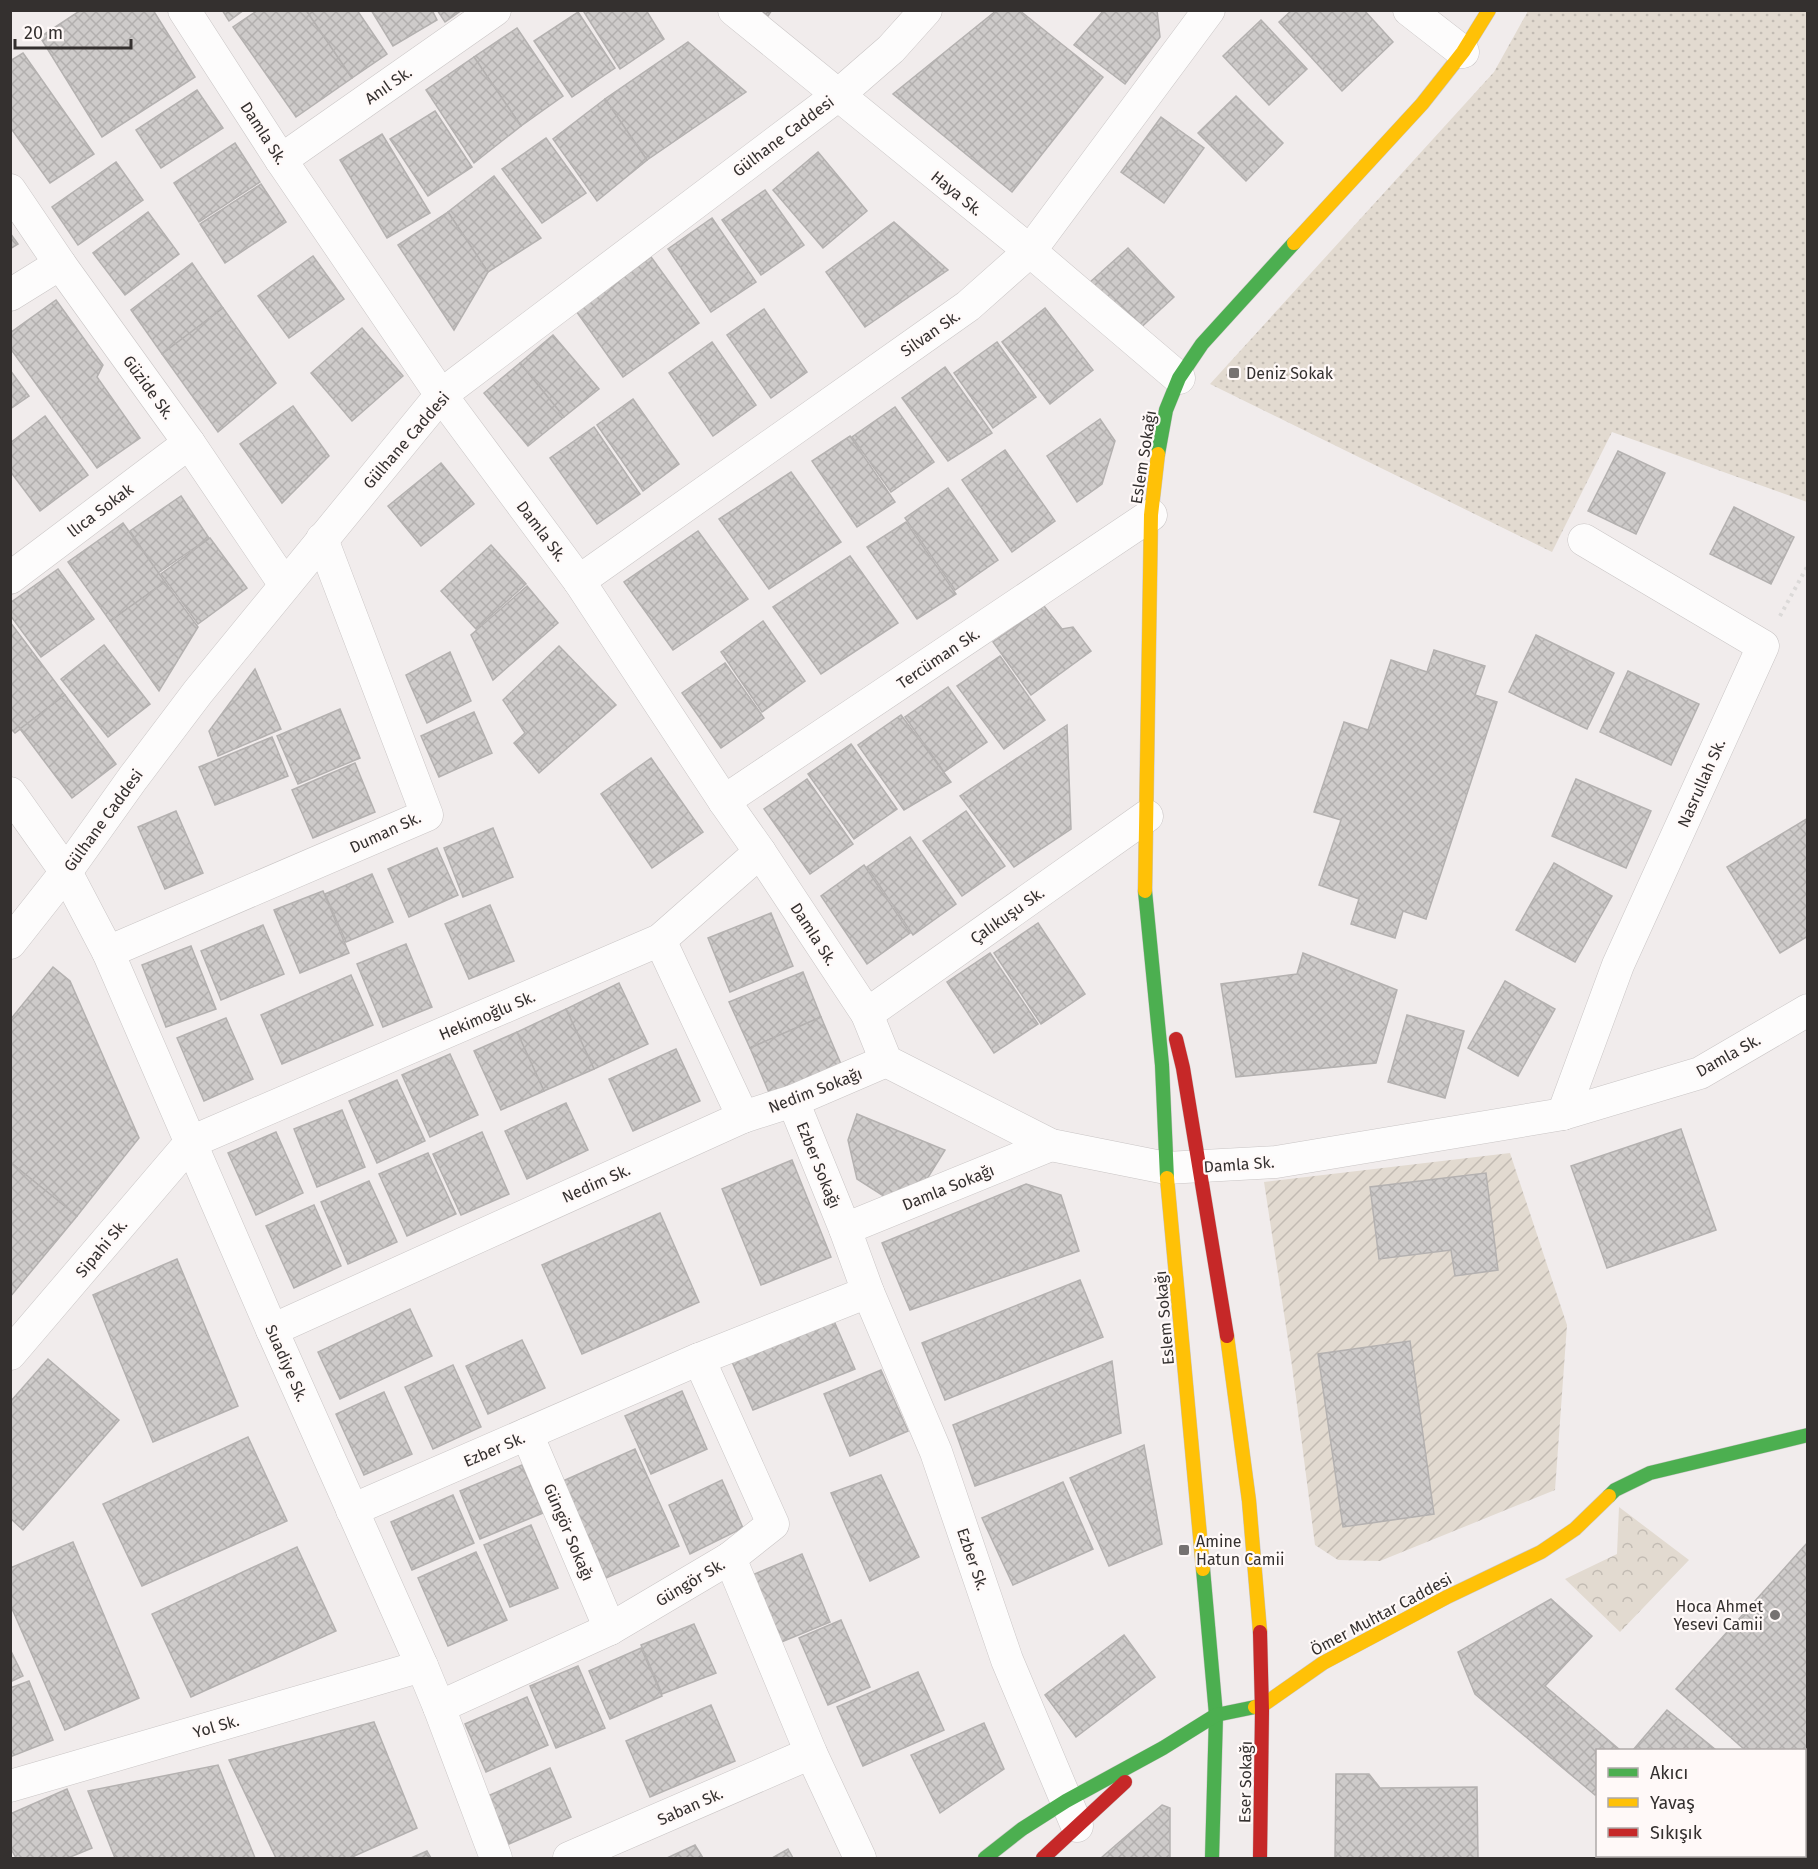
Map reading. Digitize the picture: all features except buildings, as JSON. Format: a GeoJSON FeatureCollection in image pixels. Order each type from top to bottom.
{"type":"FeatureCollection","features":[{"type":"Feature","properties":{"kind":"street","name":"Damla Sk."},"geometry":{"type":"LineString","coordinates":[[184,10],[281,160],[441,395],[579,581],[867,1014],[886,1061],[1051,1145],[1166,1168],[1199,1167],[1276,1162],[1563,1114],[1700,1073],[1808,1010]]}},
{"type":"Feature","properties":{"kind":"street","name":"Anıl Sk."},"geometry":{"type":"LineString","coordinates":[[281,160],[495,10]]}},
{"type":"Feature","properties":{"kind":"street","name":"Haya Sk."},"geometry":{"type":"LineString","coordinates":[[734,10],[1030,251],[1179,378]]}},
{"type":"Feature","properties":{"kind":"street","name":"Gülhane Caddesi"},"geometry":{"type":"LineString","coordinates":[[10,944],[198,693],[441,395],[837,96],[891,49],[926,10]]}},
{"type":"Feature","properties":{"kind":"street","name":"Silvan Sk."},"geometry":{"type":"LineString","coordinates":[[579,581],[968,306],[1030,251],[1209,10]]}},
{"type":"Feature","properties":{"kind":"street"},"geometry":{"type":"LineString","coordinates":[[1409,10],[1463,52]]}},
{"type":"Feature","properties":{"kind":"street","name":"Eslem Sokağı"},"geometry":{"type":"LineString","coordinates":[[1216,1715],[1166,1168],[1162,1065],[1145,889],[1151,515],[1159,448],[1164,419],[1179,378],[1202,344],[1422,104],[1463,52],[1489,10]]}},
{"type":"Feature","properties":{"kind":"street","name":"Güzide Sk."},"geometry":{"type":"LineString","coordinates":[[10,190],[60,264],[189,443],[285,585]]}},
{"type":"Feature","properties":{"kind":"street"},"geometry":{"type":"LineString","coordinates":[[10,295],[60,264]]}},
{"type":"Feature","properties":{"kind":"street","name":"llıca Sokak"},"geometry":{"type":"LineString","coordinates":[[10,578],[189,443]]}},
{"type":"Feature","properties":{"kind":"street","name":"Tercüman Sk."},"geometry":{"type":"LineString","coordinates":[[724,801],[1151,515]]}},
{"type":"Feature","properties":{"kind":"street","name":"Duman Sk."},"geometry":{"type":"LineString","coordinates":[[108,952],[427,815],[322,539]]}},
{"type":"Feature","properties":{"kind":"street"},"geometry":{"type":"LineString","coordinates":[[1584,540],[1763,646]]}},
{"type":"Feature","properties":{"kind":"street","name":"Nasrullah Sk."},"geometry":{"type":"LineString","coordinates":[[1563,1114],[1618,965],[1763,646]]}},
{"type":"Feature","properties":{"kind":"street","name":"Suadiye Sk."},"geometry":{"type":"LineString","coordinates":[[10,793],[66,872],[108,952],[272,1330],[422,1666],[496,1858]]}},
{"type":"Feature","properties":{"kind":"street","name":"Çalıkuşu Sk."},"geometry":{"type":"LineString","coordinates":[[867,1014],[1147,816]]}},
{"type":"Feature","properties":{"kind":"street","name":"Hekimoğlu Sk."},"geometry":{"type":"LineString","coordinates":[[191,1142],[660,940],[760,852]]}},
{"type":"Feature","properties":{"kind":"street","name":"Eslem Sokağı"},"geometry":{"type":"LineString","coordinates":[[1148,918],[1183,1068],[1238,1417],[1255,1563],[1263,1705]]}},
{"type":"Feature","properties":{"kind":"street"},"geometry":{"type":"LineString","coordinates":[[660,940],[743,1117]]}},
{"type":"Feature","properties":{"kind":"street","name":"Nedim Sokağı"},"geometry":{"type":"LineString","coordinates":[[743,1117],[793,1101],[886,1061]]}},
{"type":"Feature","properties":{"kind":"street","name":"Ezber Sokağı"},"geometry":{"type":"LineString","coordinates":[[793,1101],[845,1228]]}},
{"type":"Feature","properties":{"kind":"street","name":"Nedim Sk."},"geometry":{"type":"LineString","coordinates":[[272,1330],[743,1117]]}},
{"type":"Feature","properties":{"kind":"street","name":"Sipahi Sk."},"geometry":{"type":"LineString","coordinates":[[10,1354],[191,1142]]}},
{"type":"Feature","properties":{"kind":"street","name":"Damla Sokağı"},"geometry":{"type":"LineString","coordinates":[[845,1228],[1051,1145]]}},
{"type":"Feature","properties":{"kind":"street","name":"Ezber Sk."},"geometry":{"type":"LineString","coordinates":[[845,1228],[868,1292],[936,1452],[1007,1660],[1072,1814]]}},
{"type":"Feature","properties":{"kind":"street","name":"Ezber Sk."},"geometry":{"type":"LineString","coordinates":[[352,1510],[699,1359],[868,1292]]}},
{"type":"Feature","properties":{"kind":"street","name":"Güngör Sk."},"geometry":{"type":"LineString","coordinates":[[439,1707],[610,1629],[730,1558],[773,1524],[699,1359]]}},
{"type":"Feature","properties":{"kind":"street","name":"Güngör Sokağı"},"geometry":{"type":"LineString","coordinates":[[527,1434],[610,1629]]}},
{"type":"Feature","properties":{"kind":"street","name":"Ömer Muhtar Caddesi"},"geometry":{"type":"LineString","coordinates":[[985,1858],[1022,1829],[1072,1814],[1162,1748],[1216,1715],[1263,1705],[1323,1663],[1447,1597],[1541,1552],[1575,1528],[1615,1490],[1650,1473],[1808,1435]]}},
{"type":"Feature","properties":{"kind":"street"},"geometry":{"type":"LineString","coordinates":[[730,1558],[811,1753],[860,1858]]}},
{"type":"Feature","properties":{"kind":"street","name":"Yol Sk."},"geometry":{"type":"LineString","coordinates":[[10,1786],[422,1666]]}},
{"type":"Feature","properties":{"kind":"street","name":"Eser Sokağı"},"geometry":{"type":"LineString","coordinates":[[1260,1858],[1263,1705]]}},
{"type":"Feature","properties":{"kind":"street","name":"Eser Sokağı"},"geometry":{"type":"LineString","coordinates":[[1212,1858],[1216,1715]]}},
{"type":"Feature","properties":{"kind":"street"},"geometry":{"type":"LineString","coordinates":[[1043,1858],[1072,1814],[1162,1748]]}},
{"type":"Feature","properties":{"kind":"street","name":"Saban Sk."},"geometry":{"type":"LineString","coordinates":[[569,1858],[811,1753]]}},
{"type":"Feature","properties":{"kind":"path"},"geometry":{"type":"LineString","coordinates":[[1763,646],[1808,565]]}},
{"type":"Feature","properties":{"kind":"green space"},"geometry":{"type":"Polygon","coordinates":[[[1528,11],[1807,11],[1807,502],[1612,432],[1552,552],[1210,384],[1494,72],[1528,11]]]}},
{"type":"Feature","properties":{"kind":"green space"},"geometry":{"type":"Polygon","coordinates":[[[1510,1153],[1567,1325],[1555,1490],[1380,1561],[1338,1560],[1315,1545],[1292,1366],[1264,1182],[1510,1153]]]}},
{"type":"Feature","properties":{"kind":"green space"},"geometry":{"type":"Polygon","coordinates":[[[1619,1507],[1689,1560],[1620,1632],[1565,1579],[1617,1554],[1619,1507]]]}},
{"type":"Feature","properties":{"kind":"green space"},"geometry":{"type":"Polygon","coordinates":[[[1806,1842],[1807,1858],[1731,1858],[1806,1857],[1806,1842]]]}},
{"type":"Feature","properties":{"kind":"traffic: fast"},"geometry":{"type":"LineString","coordinates":[[1158,454],[1166,410],[1179,378],[1202,344],[1294,243]]}},
{"type":"Feature","properties":{"kind":"traffic: fast"},"geometry":{"type":"LineString","coordinates":[[1145,891],[1162,1065],[1167,1178]]}},
{"type":"Feature","properties":{"kind":"traffic: fast"},"geometry":{"type":"LineString","coordinates":[[1609,1496],[1615,1490],[1650,1473],[1808,1435]]}},
{"type":"Feature","properties":{"kind":"traffic: fast"},"geometry":{"type":"LineString","coordinates":[[1203,1569],[1216,1715],[1212,1858]]}},
{"type":"Feature","properties":{"kind":"traffic: fast"},"geometry":{"type":"LineString","coordinates":[[985,1858],[1022,1829],[1066,1801],[1163,1748],[1216,1715],[1255,1707]]}},
{"type":"Feature","properties":{"kind":"traffic: slow"},"geometry":{"type":"LineString","coordinates":[[1294,243],[1422,104],[1463,52],[1489,10]]}},
{"type":"Feature","properties":{"kind":"traffic: slow"},"geometry":{"type":"LineString","coordinates":[[1145,891],[1151,515],[1158,454]]}},
{"type":"Feature","properties":{"kind":"traffic: slow"},"geometry":{"type":"LineString","coordinates":[[1167,1178],[1203,1569]]}},
{"type":"Feature","properties":{"kind":"traffic: slow"},"geometry":{"type":"LineString","coordinates":[[1227,1336],[1249,1501],[1260,1632]]}},
{"type":"Feature","properties":{"kind":"traffic: slow"},"geometry":{"type":"LineString","coordinates":[[1255,1707],[1263,1705],[1323,1663],[1447,1597],[1541,1552],[1575,1529],[1609,1496]]}},
{"type":"Feature","properties":{"kind":"traffic: jam"},"geometry":{"type":"LineString","coordinates":[[1176,1039],[1183,1068],[1227,1336]]}},
{"type":"Feature","properties":{"kind":"traffic: jam"},"geometry":{"type":"LineString","coordinates":[[1260,1632],[1262,1711],[1260,1858]]}},
{"type":"Feature","properties":{"kind":"traffic: jam"},"geometry":{"type":"LineString","coordinates":[[1043,1858],[1125,1782]]}},
{"type":"Feature","properties":{"kind":"place","name":"Deniz Sokak"},"geometry":{"type":"Point","coordinates":[1234,373]}},
{"type":"Feature","properties":{"kind":"place","name":"Amine Hatun Camii"},"geometry":{"type":"Point","coordinates":[1184,1550]}},
{"type":"Feature","properties":{"kind":"place","name":"Hoca Ahmet Yesevi Camii"},"geometry":{"type":"Point","coordinates":[1775,1615]}}]}
